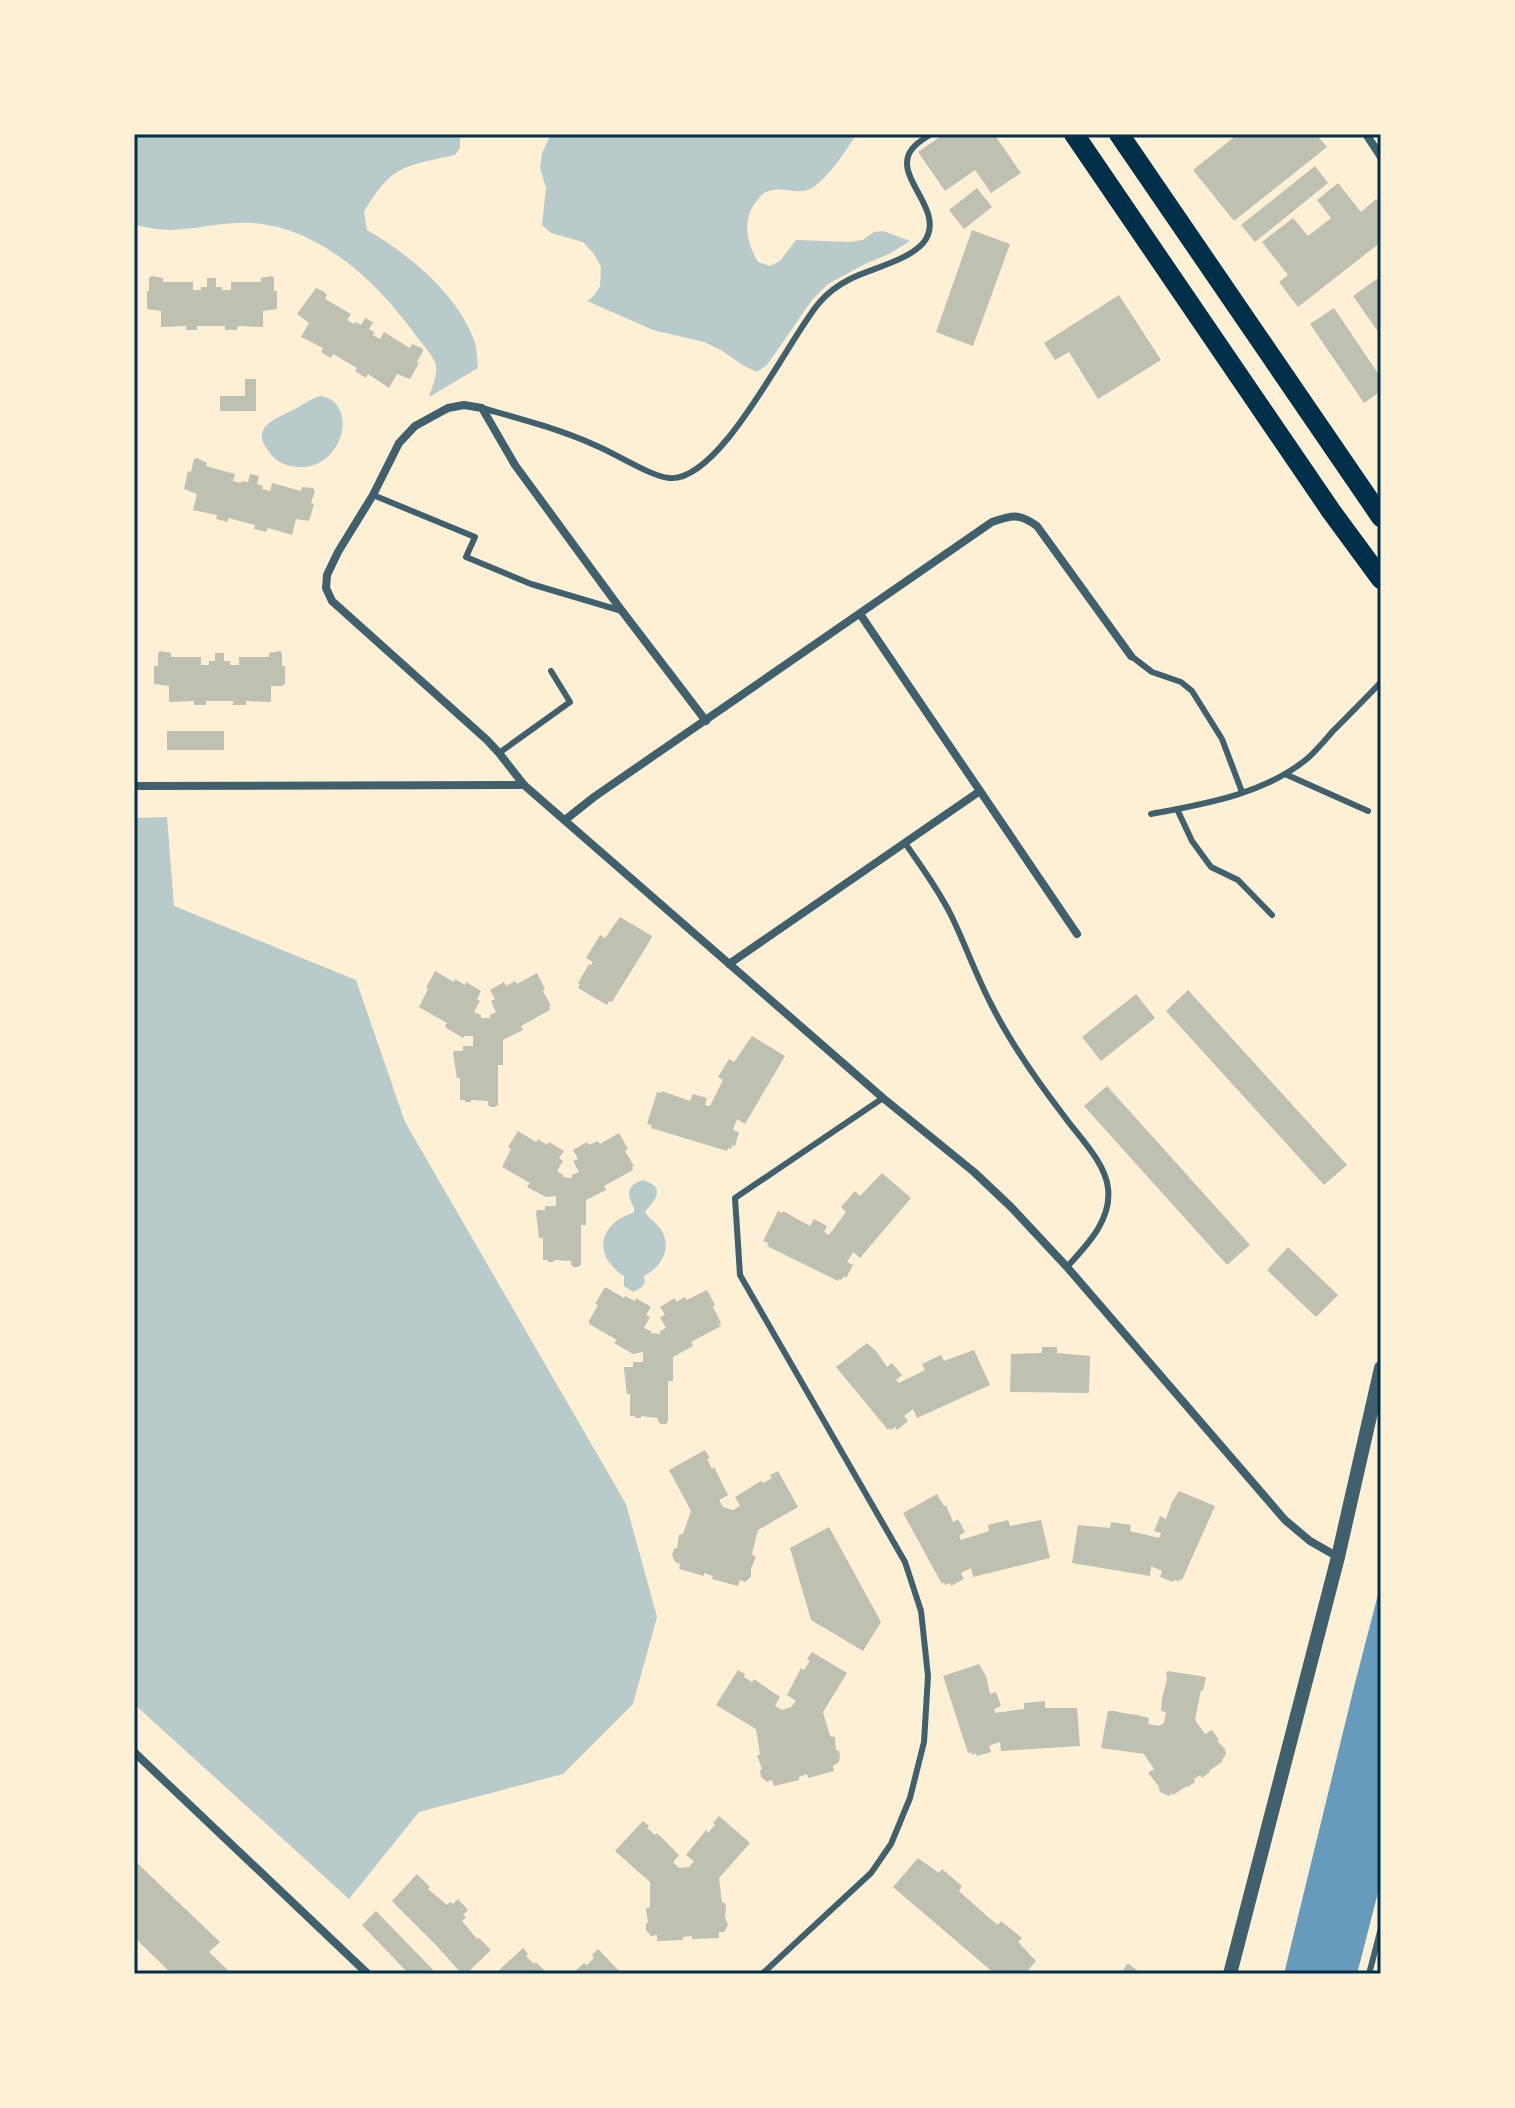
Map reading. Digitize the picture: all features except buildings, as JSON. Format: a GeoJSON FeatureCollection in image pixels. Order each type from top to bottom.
{"type":"FeatureCollection","features":[{"type":"Feature","properties":{"kind":"main road"},"geometry":{"type":"LineString","coordinates":[[1074,134],[1331,511],[1381,579]]}},
{"type":"Feature","properties":{"kind":"main road"},"geometry":{"type":"LineString","coordinates":[[1119,134],[1381,517]]}},
{"type":"Feature","properties":{"kind":"street"},"geometry":{"type":"LineString","coordinates":[[1366,134],[1381,157]]}},
{"type":"Feature","properties":{"kind":"street"},"geometry":{"type":"LineString","coordinates":[[706,721],[515,465],[482,408],[464,405],[448,408],[415,426],[399,443],[327,575],[326,588],[332,601],[499,753],[524,785],[1011,1207],[1067,1267],[1285,1520],[1310,1541],[1338,1557]]}},
{"type":"Feature","properties":{"kind":"street"},"geometry":{"type":"LineString","coordinates":[[565,820],[992,522],[1010,516],[1025,517],[1037,526],[1131,656]]}},
{"type":"Feature","properties":{"kind":"street"},"geometry":{"type":"LineString","coordinates":[[860,614],[1077,934]]}},
{"type":"Feature","properties":{"kind":"street"},"geometry":{"type":"LineString","coordinates":[[134,786],[524,785]]}},
{"type":"Feature","properties":{"kind":"street"},"geometry":{"type":"LineString","coordinates":[[729,964],[980,791]]}},
{"type":"Feature","properties":{"kind":"street"},"geometry":{"type":"LineString","coordinates":[[1230,1974],[1338,1557],[1381,1368]]}},
{"type":"Feature","properties":{"kind":"street"},"geometry":{"type":"LineString","coordinates":[[134,1752],[368,1974]]}},
{"type":"Feature","properties":{"kind":"lane"},"geometry":{"type":"LineString","coordinates":[[482,408],[553,429],[668,478],[682,477],[697,469],[735,430],[825,295],[851,278],[922,245],[929,234],[931,221],[906,162],[912,148],[931,134]]}},
{"type":"Feature","properties":{"kind":"lane"},"geometry":{"type":"LineString","coordinates":[[373,495],[475,537],[466,557],[531,584],[622,611]]}},
{"type":"Feature","properties":{"kind":"lane"},"geometry":{"type":"LineString","coordinates":[[1131,656],[1152,672],[1181,682],[1192,691],[1222,739],[1242,792]]}},
{"type":"Feature","properties":{"kind":"lane"},"geometry":{"type":"LineString","coordinates":[[499,753],[570,702],[551,671]]}},
{"type":"Feature","properties":{"kind":"lane"},"geometry":{"type":"LineString","coordinates":[[1151,814],[1242,792],[1285,774],[1308,758],[1381,682]]}},
{"type":"Feature","properties":{"kind":"lane"},"geometry":{"type":"LineString","coordinates":[[1285,774],[1368,811]]}},
{"type":"Feature","properties":{"kind":"lane"},"geometry":{"type":"LineString","coordinates":[[1177,809],[1192,841],[1211,867],[1238,880],[1272,915]]}},
{"type":"Feature","properties":{"kind":"lane"},"geometry":{"type":"LineString","coordinates":[[905,843],[952,916],[1010,1039],[1093,1154],[1105,1176],[1108,1189],[1104,1216],[1093,1238],[1067,1267]]}},
{"type":"Feature","properties":{"kind":"lane"},"geometry":{"type":"LineString","coordinates":[[762,1974],[871,1873],[891,1844],[910,1798],[924,1742],[928,1676],[921,1611],[905,1562],[740,1275],[735,1198],[883,1098]]}},
{"type":"Feature","properties":{"kind":"lane"},"geometry":{"type":"LineString","coordinates":[[1369,1974],[1381,1928]]}},
{"type":"Feature","properties":{"kind":"shaded area"},"geometry":{"type":"Polygon","coordinates":[[[134,134],[460,134],[460,148],[455,155],[411,165],[391,176],[364,212],[367,230],[414,262],[454,304],[474,341],[478,368],[429,397],[436,375],[435,362],[403,318],[353,267],[291,231],[256,223],[170,230],[134,225],[134,134]]]}},
{"type":"Feature","properties":{"kind":"shaded area"},"geometry":{"type":"Polygon","coordinates":[[[551,134],[856,134],[830,171],[812,188],[801,191],[775,190],[760,197],[751,210],[747,225],[754,255],[758,262],[770,266],[780,261],[796,240],[850,242],[883,231],[910,241],[828,284],[812,300],[767,365],[757,372],[704,342],[653,330],[587,301],[600,286],[601,267],[594,254],[583,242],[551,233],[542,225],[546,188],[540,168],[542,153],[551,134]]]}},
{"type":"Feature","properties":{"kind":"shaded area"},"geometry":{"type":"Polygon","coordinates":[[[320,396],[333,401],[340,411],[343,424],[333,450],[323,461],[308,466],[290,466],[279,461],[264,444],[262,437],[266,426],[320,396]]]}},
{"type":"Feature","properties":{"kind":"shaded area"},"geometry":{"type":"Polygon","coordinates":[[[167,817],[174,906],[356,980],[405,1122],[626,1504],[657,1617],[633,1704],[563,1774],[419,1812],[349,1899],[134,1704],[134,818],[167,817]]]}},
{"type":"Feature","properties":{"kind":"shaded area"},"geometry":{"type":"Polygon","coordinates":[[[643,1180],[657,1190],[655,1199],[645,1212],[659,1227],[666,1248],[661,1262],[644,1276],[642,1287],[633,1292],[624,1286],[624,1276],[612,1266],[603,1247],[606,1233],[613,1224],[634,1212],[631,1187],[643,1180]]]}},
{"type":"Feature","properties":{"kind":"water"},"geometry":{"type":"Polygon","coordinates":[[[1381,1583],[1381,1881],[1357,1974],[1284,1974],[1355,1683],[1381,1583]]]}}]}
